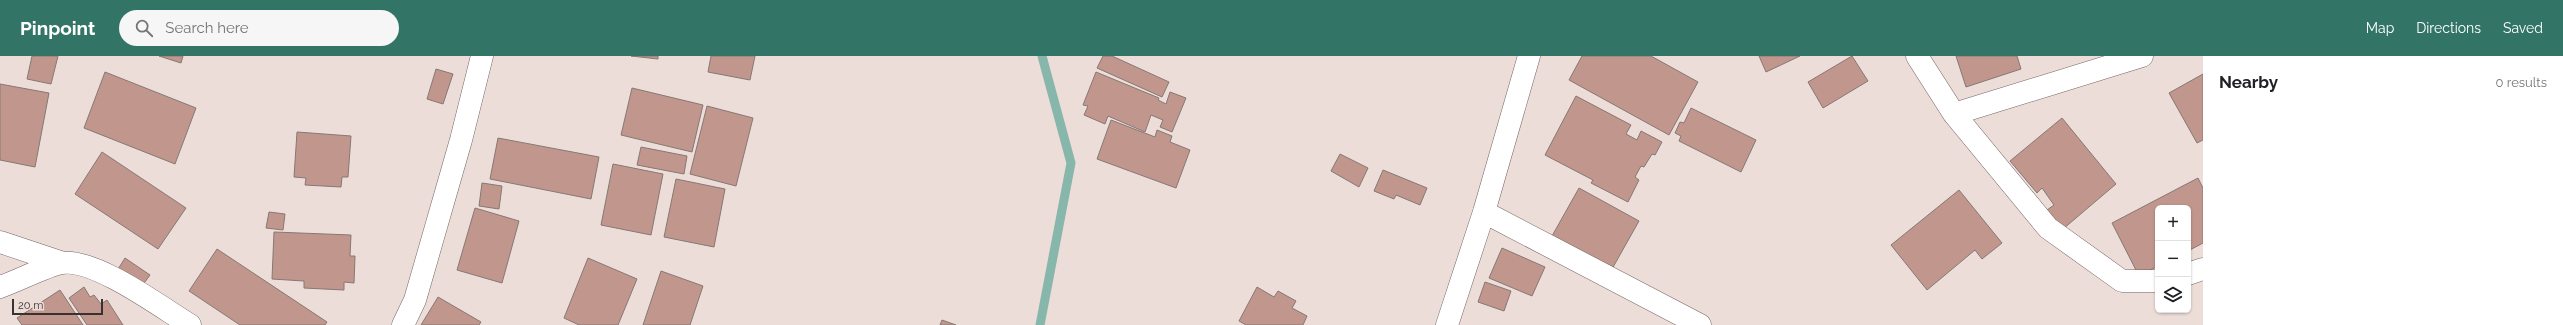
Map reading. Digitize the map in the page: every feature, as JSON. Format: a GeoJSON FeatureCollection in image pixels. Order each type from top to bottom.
{"type":"FeatureCollection","features":[{"type":"Feature","properties":{"kind":"street"},"geometry":{"type":"LineString","coordinates":[[403,325],[415,300],[461,140],[482,56]]}},
{"type":"Feature","properties":{"kind":"street"},"geometry":{"type":"LineString","coordinates":[[1447,325],[1484,212],[1529,56]]}},
{"type":"Feature","properties":{"kind":"street"},"geometry":{"type":"LineString","coordinates":[[1918,56],[1954,114],[2048,228],[2122,281],[2155,281]]}},
{"type":"Feature","properties":{"kind":"street"},"geometry":{"type":"LineString","coordinates":[[1954,114],[2142,56]]}},
{"type":"Feature","properties":{"kind":"street"},"geometry":{"type":"LineString","coordinates":[[1484,212],[1700,325]]}},
{"type":"Feature","properties":{"kind":"street"},"geometry":{"type":"LineString","coordinates":[[0,242],[63,262],[103,272],[190,325]]}},
{"type":"Feature","properties":{"kind":"street"},"geometry":{"type":"LineString","coordinates":[[0,288],[63,262]]}},
{"type":"Feature","properties":{"kind":"street"},"geometry":{"type":"LineString","coordinates":[[2191,273],[2203,269]]}},
{"type":"Feature","properties":{"kind":"building"},"geometry":{"type":"Polygon","coordinates":[[[32,56],[58,56],[51,84],[27,79],[32,56]]]}},
{"type":"Feature","properties":{"kind":"building"},"geometry":{"type":"Polygon","coordinates":[[[159,56],[183,56],[181,63],[159,56]]]}},
{"type":"Feature","properties":{"kind":"building"},"geometry":{"type":"Polygon","coordinates":[[[631,56],[658,56],[658,59],[631,56]]]}},
{"type":"Feature","properties":{"kind":"building"},"geometry":{"type":"Polygon","coordinates":[[[711,56],[755,56],[750,80],[708,72],[711,56]]]}},
{"type":"Feature","properties":{"kind":"building"},"geometry":{"type":"Polygon","coordinates":[[[1103,56],[1112,56],[1169,82],[1162,97],[1097,68],[1103,56]]]}},
{"type":"Feature","properties":{"kind":"building"},"geometry":{"type":"Polygon","coordinates":[[[1582,56],[1651,56],[1698,82],[1669,135],[1569,80],[1582,56]]]}},
{"type":"Feature","properties":{"kind":"building"},"geometry":{"type":"Polygon","coordinates":[[[1759,56],[1800,56],[1766,72],[1759,56]]]}},
{"type":"Feature","properties":{"kind":"building"},"geometry":{"type":"Polygon","coordinates":[[[1852,56],[1868,81],[1823,108],[1808,82],[1852,56]]]}},
{"type":"Feature","properties":{"kind":"building"},"geometry":{"type":"Polygon","coordinates":[[[1956,56],[2017,56],[2021,69],[1966,87],[1956,56]]]}},
{"type":"Feature","properties":{"kind":"building"},"geometry":{"type":"Polygon","coordinates":[[[436,69],[453,74],[443,104],[427,99],[436,69]]]}},
{"type":"Feature","properties":{"kind":"building"},"geometry":{"type":"Polygon","coordinates":[[[105,72],[196,108],[175,164],[84,128],[105,72]]]}},
{"type":"Feature","properties":{"kind":"building"},"geometry":{"type":"Polygon","coordinates":[[[1096,72],[1159,98],[1158,100],[1166,104],[1170,92],[1186,98],[1172,132],[1160,127],[1163,120],[1151,115],[1145,132],[1108,116],[1105,124],[1084,115],[1088,106],[1083,105],[1096,72]]]}},
{"type":"Feature","properties":{"kind":"building"},"geometry":{"type":"Polygon","coordinates":[[[2203,74],[2203,140],[2197,143],[2169,93],[2203,74]]]}},
{"type":"Feature","properties":{"kind":"building"},"geometry":{"type":"Polygon","coordinates":[[[0,84],[49,93],[35,167],[0,160],[0,84]]]}},
{"type":"Feature","properties":{"kind":"building"},"geometry":{"type":"Polygon","coordinates":[[[632,88],[703,105],[692,152],[621,135],[632,88]]]}},
{"type":"Feature","properties":{"kind":"building"},"geometry":{"type":"Polygon","coordinates":[[[1576,96],[1631,125],[1626,134],[1637,140],[1641,131],[1662,142],[1655,155],[1652,154],[1644,167],[1641,166],[1635,177],[1639,180],[1628,202],[1591,183],[1593,180],[1545,155],[1576,96]]]}},
{"type":"Feature","properties":{"kind":"building"},"geometry":{"type":"Polygon","coordinates":[[[707,106],[753,118],[736,186],[690,174],[707,106]]]}},
{"type":"Feature","properties":{"kind":"building"},"geometry":{"type":"Polygon","coordinates":[[[1691,108],[1756,140],[1741,172],[1679,141],[1681,136],[1675,133],[1680,122],[1684,123],[1691,108]]]}},
{"type":"Feature","properties":{"kind":"building"},"geometry":{"type":"Polygon","coordinates":[[[2062,118],[2116,184],[2063,229],[2047,210],[2054,205],[2042,188],[2037,193],[2010,161],[2062,118]]]}},
{"type":"Feature","properties":{"kind":"building"},"geometry":{"type":"Polygon","coordinates":[[[1111,120],[1155,137],[1157,130],[1172,136],[1170,142],[1190,150],[1176,188],[1097,159],[1111,120]]]}},
{"type":"Feature","properties":{"kind":"building"},"geometry":{"type":"Polygon","coordinates":[[[297,132],[351,136],[348,177],[342,177],[341,187],[305,185],[306,178],[294,177],[297,132]]]}},
{"type":"Feature","properties":{"kind":"building"},"geometry":{"type":"Polygon","coordinates":[[[498,138],[599,157],[591,199],[490,179],[498,138]]]}},
{"type":"Feature","properties":{"kind":"building"},"geometry":{"type":"Polygon","coordinates":[[[641,147],[687,156],[684,174],[637,165],[641,147]]]}},
{"type":"Feature","properties":{"kind":"building"},"geometry":{"type":"Polygon","coordinates":[[[102,152],[186,208],[158,249],[75,194],[102,152]]]}},
{"type":"Feature","properties":{"kind":"building"},"geometry":{"type":"Polygon","coordinates":[[[1340,154],[1368,168],[1359,187],[1331,171],[1340,154]]]}},
{"type":"Feature","properties":{"kind":"building"},"geometry":{"type":"Polygon","coordinates":[[[613,164],[663,174],[651,235],[601,225],[613,164]]]}},
{"type":"Feature","properties":{"kind":"building"},"geometry":{"type":"Polygon","coordinates":[[[1383,170],[1427,188],[1420,205],[1396,195],[1394,199],[1374,191],[1383,170]]]}},
{"type":"Feature","properties":{"kind":"building"},"geometry":{"type":"Polygon","coordinates":[[[2198,178],[2203,188],[2203,243],[2191,249],[2191,205],[2155,205],[2155,268],[2139,276],[2112,223],[2198,178]]]}},
{"type":"Feature","properties":{"kind":"building"},"geometry":{"type":"Polygon","coordinates":[[[676,179],[725,189],[714,247],[664,237],[676,179]]]}},
{"type":"Feature","properties":{"kind":"building"},"geometry":{"type":"Polygon","coordinates":[[[482,183],[502,186],[499,209],[479,206],[482,183]]]}},
{"type":"Feature","properties":{"kind":"building"},"geometry":{"type":"Polygon","coordinates":[[[1579,188],[1639,221],[1612,269],[1552,236],[1579,188]]]}},
{"type":"Feature","properties":{"kind":"building"},"geometry":{"type":"Polygon","coordinates":[[[1959,190],[2002,243],[1982,259],[1975,250],[1927,290],[1891,245],[1959,190]]]}},
{"type":"Feature","properties":{"kind":"building"},"geometry":{"type":"Polygon","coordinates":[[[475,208],[519,221],[502,283],[457,270],[475,208]]]}},
{"type":"Feature","properties":{"kind":"building"},"geometry":{"type":"Polygon","coordinates":[[[269,212],[285,214],[283,230],[266,228],[269,212]]]}},
{"type":"Feature","properties":{"kind":"building"},"geometry":{"type":"Polygon","coordinates":[[[274,232],[351,235],[350,256],[355,256],[354,283],[344,282],[344,290],[304,288],[304,281],[272,279],[274,232]]]}},
{"type":"Feature","properties":{"kind":"building"},"geometry":{"type":"Polygon","coordinates":[[[1502,248],[1545,267],[1532,296],[1489,278],[1502,248]]]}},
{"type":"Feature","properties":{"kind":"building"},"geometry":{"type":"Polygon","coordinates":[[[217,249],[327,322],[325,325],[240,325],[189,291],[217,249]]]}},
{"type":"Feature","properties":{"kind":"building"},"geometry":{"type":"Polygon","coordinates":[[[125,258],[150,275],[139,290],[115,274],[125,258]]]}},
{"type":"Feature","properties":{"kind":"building"},"geometry":{"type":"Polygon","coordinates":[[[588,258],[637,279],[618,325],[579,325],[564,318],[588,258]]]}},
{"type":"Feature","properties":{"kind":"building"},"geometry":{"type":"Polygon","coordinates":[[[661,271],[703,286],[690,325],[643,325],[661,271]]]}},
{"type":"Feature","properties":{"kind":"building"},"geometry":{"type":"Polygon","coordinates":[[[1485,282],[1511,291],[1504,311],[1478,302],[1485,282]]]}},
{"type":"Feature","properties":{"kind":"building"},"geometry":{"type":"Polygon","coordinates":[[[84,287],[90,297],[94,295],[101,304],[107,300],[123,325],[87,325],[69,298],[84,287]]]}},
{"type":"Feature","properties":{"kind":"building"},"geometry":{"type":"Polygon","coordinates":[[[1257,287],[1274,297],[1278,291],[1296,301],[1292,308],[1307,316],[1303,325],[1246,325],[1239,321],[1257,287]]]}},
{"type":"Feature","properties":{"kind":"building"},"geometry":{"type":"Polygon","coordinates":[[[60,290],[83,325],[22,325],[17,318],[60,290]]]}},
{"type":"Feature","properties":{"kind":"building"},"geometry":{"type":"Polygon","coordinates":[[[438,297],[481,322],[479,325],[421,325],[438,297]]]}},
{"type":"Feature","properties":{"kind":"building"},"geometry":{"type":"Polygon","coordinates":[[[942,320],[956,325],[940,325],[942,320]]]}},
{"type":"Feature","properties":{"kind":"waterway"},"geometry":{"type":"LineString","coordinates":[[1040,325],[1071,163],[1042,56]]}}]}
